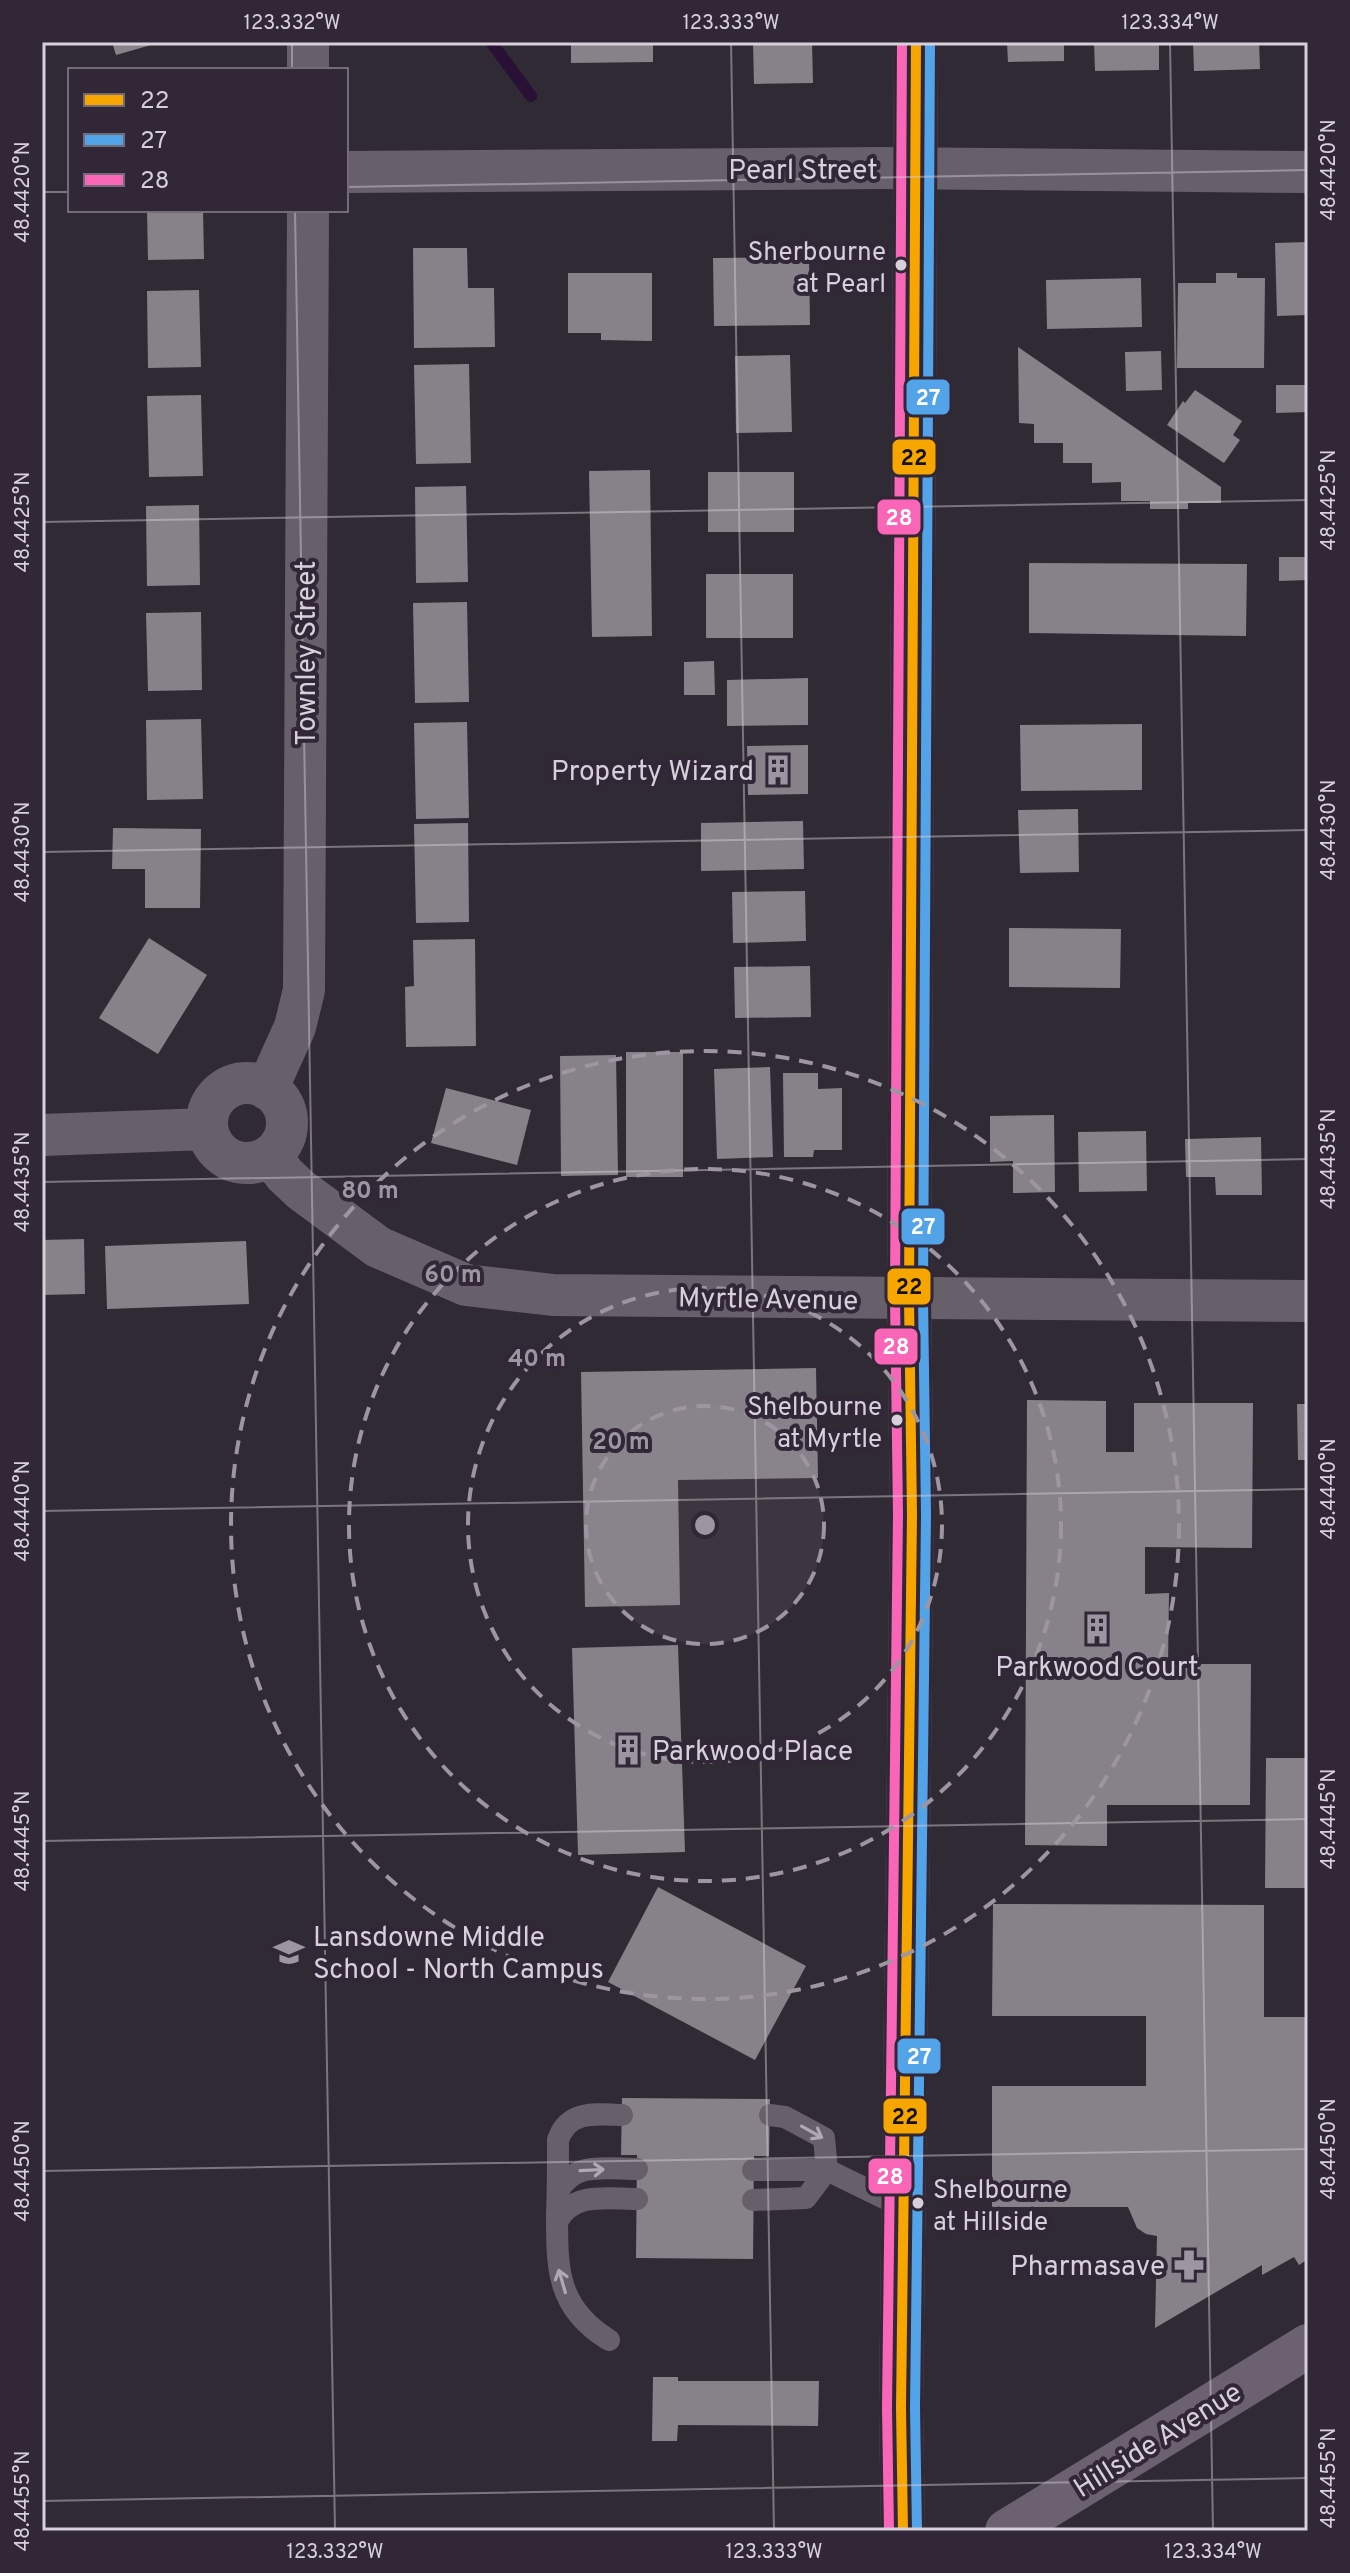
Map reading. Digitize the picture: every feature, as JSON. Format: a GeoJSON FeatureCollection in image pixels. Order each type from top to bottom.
{"type":"FeatureCollection","features":[{"type":"Feature","properties":{"kind":"main road"},"geometry":{"type":"LineString","coordinates":[[903,2531],[903,2207],[912,1515],[909,1298],[916,42]]}},
{"type":"Feature","properties":{"kind":"main road","name":"Hillside Avenue"},"geometry":{"type":"LineString","coordinates":[[1007,2531],[1308,2346]]}},
{"type":"Feature","properties":{"kind":"street"},"geometry":{"type":"LineString","coordinates":[[308,42],[308,68]]}},
{"type":"Feature","properties":{"kind":"street","name":"Pearl Street"},"geometry":{"type":"LineString","coordinates":[[348,172],[916,168],[1308,172]]}},
{"type":"Feature","properties":{"kind":"street","name":"Townley Street"},"geometry":{"type":"LineString","coordinates":[[267,1089],[295,1027],[304,990],[308,212]]}},
{"type":"Feature","properties":{"kind":"street"},"geometry":{"type":"LineString","coordinates":[[243,1084],[255,1084],[267,1089],[284,1109],[287,1122],[280,1146],[270,1156],[245,1164],[220,1153],[207,1129],[208,1117],[220,1094],[243,1084]]}},
{"type":"Feature","properties":{"kind":"street"},"geometry":{"type":"LineString","coordinates":[[42,1135],[207,1129]]}},
{"type":"Feature","properties":{"kind":"street","name":"Myrtle Avenue"},"geometry":{"type":"LineString","coordinates":[[270,1156],[301,1190],[378,1247],[466,1285],[553,1295],[1308,1301]]}},
{"type":"Feature","properties":{"kind":"lane"},"geometry":{"type":"LineString","coordinates":[[609,2340],[578,2316],[560,2281],[557,2261],[558,2140],[561,2129],[577,2117],[622,2115]]}},
{"type":"Feature","properties":{"kind":"lane"},"geometry":{"type":"LineString","coordinates":[[753,2200],[806,2198],[827,2170],[824,2138],[785,2117],[770,2115]]}},
{"type":"Feature","properties":{"kind":"lane"},"geometry":{"type":"LineString","coordinates":[[558,2192],[562,2183],[577,2171],[637,2169]]}},
{"type":"Feature","properties":{"kind":"lane"},"geometry":{"type":"LineString","coordinates":[[753,2170],[827,2170],[903,2207]]}},
{"type":"Feature","properties":{"kind":"lane"},"geometry":{"type":"LineString","coordinates":[[557,2222],[562,2213],[578,2201],[637,2199]]}},
{"type":"Feature","properties":{"kind":"building"},"geometry":{"type":"Polygon","coordinates":[[[112,42],[158,42],[158,43],[116,55],[112,42]]]}},
{"type":"Feature","properties":{"kind":"building"},"geometry":{"type":"Polygon","coordinates":[[[571,42],[653,42],[653,62],[571,63],[571,42]]]}},
{"type":"Feature","properties":{"kind":"building"},"geometry":{"type":"Polygon","coordinates":[[[753,42],[812,42],[813,83],[754,84],[753,42]]]}},
{"type":"Feature","properties":{"kind":"building"},"geometry":{"type":"Polygon","coordinates":[[[1007,42],[1064,42],[1064,61],[1008,62],[1007,42]]]}},
{"type":"Feature","properties":{"kind":"building"},"geometry":{"type":"Polygon","coordinates":[[[1094,42],[1159,42],[1159,70],[1095,71],[1094,42]]]}},
{"type":"Feature","properties":{"kind":"building"},"geometry":{"type":"Polygon","coordinates":[[[1193,42],[1259,42],[1260,69],[1194,71],[1193,42]]]}},
{"type":"Feature","properties":{"kind":"building"},"geometry":{"type":"Polygon","coordinates":[[[147,212],[203,212],[204,259],[148,260],[147,212]]]}},
{"type":"Feature","properties":{"kind":"building"},"geometry":{"type":"Polygon","coordinates":[[[1308,242],[1308,315],[1277,316],[1275,243],[1308,242]]]}},
{"type":"Feature","properties":{"kind":"building"},"geometry":{"type":"Polygon","coordinates":[[[413,248],[467,248],[468,288],[494,288],[495,347],[414,348],[413,248]]]}},
{"type":"Feature","properties":{"kind":"building"},"geometry":{"type":"Polygon","coordinates":[[[809,257],[810,325],[714,326],[713,258],[809,257]]]}},
{"type":"Feature","properties":{"kind":"building"},"geometry":{"type":"Polygon","coordinates":[[[568,273],[652,273],[652,341],[601,340],[601,333],[568,333],[568,273]]]}},
{"type":"Feature","properties":{"kind":"building"},"geometry":{"type":"Polygon","coordinates":[[[1216,273],[1237,273],[1237,278],[1265,278],[1264,368],[1177,368],[1178,283],[1216,283],[1216,273]]]}},
{"type":"Feature","properties":{"kind":"building"},"geometry":{"type":"Polygon","coordinates":[[[1141,278],[1142,327],[1047,329],[1046,280],[1141,278]]]}},
{"type":"Feature","properties":{"kind":"building"},"geometry":{"type":"Polygon","coordinates":[[[199,290],[201,367],[148,368],[147,291],[199,290]]]}},
{"type":"Feature","properties":{"kind":"building"},"geometry":{"type":"Polygon","coordinates":[[[1018,347],[1221,487],[1221,503],[1188,503],[1188,509],[1150,509],[1150,501],[1121,501],[1121,482],[1092,483],[1092,463],[1063,463],[1063,443],[1034,443],[1034,424],[1019,423],[1018,347]]]}},
{"type":"Feature","properties":{"kind":"building"},"geometry":{"type":"Polygon","coordinates":[[[1161,351],[1162,390],[1126,391],[1125,352],[1161,351]]]}},
{"type":"Feature","properties":{"kind":"building"},"geometry":{"type":"Polygon","coordinates":[[[790,355],[792,432],[736,433],[735,356],[790,355]]]}},
{"type":"Feature","properties":{"kind":"building"},"geometry":{"type":"Polygon","coordinates":[[[469,364],[471,463],[416,464],[414,365],[469,364]]]}},
{"type":"Feature","properties":{"kind":"building"},"geometry":{"type":"Polygon","coordinates":[[[1276,385],[1308,385],[1308,412],[1276,413],[1276,385]]]}},
{"type":"Feature","properties":{"kind":"building"},"geometry":{"type":"Polygon","coordinates":[[[1195,390],[1242,421],[1233,435],[1240,440],[1224,463],[1167,425],[1183,401],[1185,403],[1195,390]]]}},
{"type":"Feature","properties":{"kind":"building"},"geometry":{"type":"Polygon","coordinates":[[[201,395],[203,476],[149,477],[147,396],[201,395]]]}},
{"type":"Feature","properties":{"kind":"building"},"geometry":{"type":"Polygon","coordinates":[[[650,470],[652,636],[592,637],[589,471],[650,470]]]}},
{"type":"Feature","properties":{"kind":"building"},"geometry":{"type":"Polygon","coordinates":[[[708,472],[794,472],[794,532],[708,532],[708,472]]]}},
{"type":"Feature","properties":{"kind":"building"},"geometry":{"type":"Polygon","coordinates":[[[466,486],[468,582],[416,583],[415,487],[466,486]]]}},
{"type":"Feature","properties":{"kind":"building"},"geometry":{"type":"Polygon","coordinates":[[[199,505],[200,585],[147,586],[146,506],[199,505]]]}},
{"type":"Feature","properties":{"kind":"building"},"geometry":{"type":"Polygon","coordinates":[[[1279,557],[1308,557],[1308,580],[1279,581],[1279,557]]]}},
{"type":"Feature","properties":{"kind":"building"},"geometry":{"type":"Polygon","coordinates":[[[1029,563],[1247,564],[1246,636],[1029,633],[1029,563]]]}},
{"type":"Feature","properties":{"kind":"building"},"geometry":{"type":"Polygon","coordinates":[[[706,574],[793,574],[793,638],[706,638],[706,574]]]}},
{"type":"Feature","properties":{"kind":"building"},"geometry":{"type":"Polygon","coordinates":[[[467,602],[469,702],[415,703],[413,603],[467,602]]]}},
{"type":"Feature","properties":{"kind":"building"},"geometry":{"type":"Polygon","coordinates":[[[201,612],[202,690],[148,691],[146,613],[201,612]]]}},
{"type":"Feature","properties":{"kind":"building"},"geometry":{"type":"Polygon","coordinates":[[[714,661],[715,695],[684,695],[684,662],[714,661]]]}},
{"type":"Feature","properties":{"kind":"building"},"geometry":{"type":"Polygon","coordinates":[[[808,678],[808,725],[727,726],[727,680],[808,678]]]}},
{"type":"Feature","properties":{"kind":"building"},"geometry":{"type":"Polygon","coordinates":[[[201,719],[203,799],[147,800],[146,720],[201,719]]]}},
{"type":"Feature","properties":{"kind":"building"},"geometry":{"type":"Polygon","coordinates":[[[467,722],[469,818],[416,819],[414,723],[467,722]]]}},
{"type":"Feature","properties":{"kind":"building"},"geometry":{"type":"Polygon","coordinates":[[[1142,724],[1142,790],[1021,791],[1020,725],[1142,724]]]}},
{"type":"Feature","properties":{"kind":"building","name":"Property Wizard"},"geometry":{"type":"Polygon","coordinates":[[[808,745],[808,794],[748,795],[747,746],[808,745]]]}},
{"type":"Feature","properties":{"kind":"building"},"geometry":{"type":"Polygon","coordinates":[[[1078,809],[1079,872],[1020,873],[1018,810],[1078,809]]]}},
{"type":"Feature","properties":{"kind":"building"},"geometry":{"type":"Polygon","coordinates":[[[803,821],[804,869],[701,871],[701,823],[803,821]]]}},
{"type":"Feature","properties":{"kind":"building"},"geometry":{"type":"Polygon","coordinates":[[[468,823],[469,922],[416,923],[414,824],[468,823]]]}},
{"type":"Feature","properties":{"kind":"building"},"geometry":{"type":"Polygon","coordinates":[[[113,828],[201,829],[200,908],[145,908],[145,869],[112,869],[113,828]]]}},
{"type":"Feature","properties":{"kind":"building"},"geometry":{"type":"Polygon","coordinates":[[[805,891],[806,941],[733,943],[732,892],[805,891]]]}},
{"type":"Feature","properties":{"kind":"building"},"geometry":{"type":"Polygon","coordinates":[[[1009,928],[1121,929],[1120,988],[1009,987],[1009,928]]]}},
{"type":"Feature","properties":{"kind":"building"},"geometry":{"type":"Polygon","coordinates":[[[149,938],[207,975],[158,1054],[99,1018],[149,938]]]}},
{"type":"Feature","properties":{"kind":"building"},"geometry":{"type":"Polygon","coordinates":[[[475,939],[476,1046],[406,1047],[405,987],[414,986],[413,940],[475,939]]]}},
{"type":"Feature","properties":{"kind":"building"},"geometry":{"type":"Polygon","coordinates":[[[810,966],[811,1017],[735,1018],[734,967],[810,966]]]}},
{"type":"Feature","properties":{"kind":"building"},"geometry":{"type":"Polygon","coordinates":[[[626,1052],[683,1052],[683,1177],[626,1177],[626,1052]]]}},
{"type":"Feature","properties":{"kind":"building"},"geometry":{"type":"Polygon","coordinates":[[[616,1055],[618,1175],[561,1176],[560,1056],[616,1055]]]}},
{"type":"Feature","properties":{"kind":"building"},"geometry":{"type":"Polygon","coordinates":[[[770,1067],[773,1157],[717,1159],[714,1069],[770,1067]]]}},
{"type":"Feature","properties":{"kind":"building"},"geometry":{"type":"Polygon","coordinates":[[[783,1073],[818,1073],[818,1089],[842,1088],[842,1150],[814,1150],[813,1157],[784,1157],[783,1073]]]}},
{"type":"Feature","properties":{"kind":"building"},"geometry":{"type":"Polygon","coordinates":[[[446,1088],[531,1110],[517,1165],[431,1143],[446,1088]]]}},
{"type":"Feature","properties":{"kind":"building"},"geometry":{"type":"Polygon","coordinates":[[[1054,1115],[1055,1192],[1013,1193],[1013,1161],[990,1162],[990,1116],[1054,1115]]]}},
{"type":"Feature","properties":{"kind":"building"},"geometry":{"type":"Polygon","coordinates":[[[1146,1131],[1147,1191],[1079,1192],[1078,1132],[1146,1131]]]}},
{"type":"Feature","properties":{"kind":"building"},"geometry":{"type":"Polygon","coordinates":[[[1261,1137],[1262,1195],[1216,1195],[1215,1177],[1186,1177],[1185,1139],[1261,1137]]]}},
{"type":"Feature","properties":{"kind":"building"},"geometry":{"type":"Polygon","coordinates":[[[84,1239],[85,1294],[42,1295],[42,1240],[84,1239]]]}},
{"type":"Feature","properties":{"kind":"building"},"geometry":{"type":"Polygon","coordinates":[[[246,1241],[249,1304],[107,1309],[105,1246],[246,1241]]]}},
{"type":"Feature","properties":{"kind":"building"},"geometry":{"type":"Polygon","coordinates":[[[816,1368],[818,1478],[678,1480],[680,1605],[585,1607],[581,1372],[816,1368]]]}},
{"type":"Feature","properties":{"kind":"building","name":"Parkwood Court"},"geometry":{"type":"Polygon","coordinates":[[[1027,1400],[1106,1401],[1106,1452],[1134,1452],[1134,1403],[1253,1403],[1252,1548],[1145,1547],[1145,1594],[1169,1593],[1168,1664],[1251,1664],[1250,1805],[1107,1805],[1107,1846],[1025,1845],[1027,1400]]]}},
{"type":"Feature","properties":{"kind":"building"},"geometry":{"type":"Polygon","coordinates":[[[1297,1404],[1308,1404],[1308,1460],[1298,1460],[1297,1404]]]}},
{"type":"Feature","properties":{"kind":"building","name":"Parkwood Place"},"geometry":{"type":"Polygon","coordinates":[[[678,1645],[685,1852],[578,1855],[572,1648],[678,1645]]]}},
{"type":"Feature","properties":{"kind":"building"},"geometry":{"type":"Polygon","coordinates":[[[1266,1758],[1308,1758],[1308,1888],[1265,1888],[1266,1758]]]}},
{"type":"Feature","properties":{"kind":"building"},"geometry":{"type":"Polygon","coordinates":[[[658,1887],[806,1966],[755,2060],[608,1982],[658,1887]]]}},
{"type":"Feature","properties":{"kind":"building"},"geometry":{"type":"Polygon","coordinates":[[[993,1904],[1264,1905],[1264,2017],[1308,2017],[1308,2259],[1299,2265],[1294,2257],[1262,2275],[1262,2265],[1155,2328],[1157,2236],[1137,2228],[1128,2207],[992,2207],[992,2086],[1146,2086],[1146,2016],[992,2016],[993,1904]]]}},
{"type":"Feature","properties":{"kind":"building"},"geometry":{"type":"Polygon","coordinates":[[[622,2098],[770,2099],[769,2156],[754,2156],[753,2259],[636,2258],[637,2155],[621,2155],[622,2098]]]}},
{"type":"Feature","properties":{"kind":"building"},"geometry":{"type":"Polygon","coordinates":[[[653,2377],[678,2377],[678,2381],[819,2381],[818,2426],[678,2425],[677,2441],[652,2441],[653,2377]]]}},
{"type":"Feature","properties":{"kind":"waterway"},"geometry":{"type":"LineString","coordinates":[[491,42],[531,96]]}},
{"type":"Feature","properties":{"kind":"transit line","name":"28"},"geometry":{"type":"LineString","coordinates":[[889,2531],[887,2408],[898,1515],[895,1298],[902,42]]}},
{"type":"Feature","properties":{"kind":"transit line","name":"22"},"geometry":{"type":"LineString","coordinates":[[903,2531],[901,2408],[912,1515],[909,1298],[916,42]]}},
{"type":"Feature","properties":{"kind":"transit line","name":"27"},"geometry":{"type":"LineString","coordinates":[[917,2531],[915,2408],[926,1515],[923,1298],[930,42]]}},
{"type":"Feature","properties":{"kind":"place","name":"Sherbourne at Pearl"},"geometry":{"type":"Point","coordinates":[901,265]}},
{"type":"Feature","properties":{"kind":"place","name":"Property Wizard"},"geometry":{"type":"Point","coordinates":[778,770]}},
{"type":"Feature","properties":{"kind":"place","name":"Shelbourne at Myrtle"},"geometry":{"type":"Point","coordinates":[897,1420]}},
{"type":"Feature","properties":{"kind":"place","name":"Parkwood Court"},"geometry":{"type":"Point","coordinates":[1097,1629]}},
{"type":"Feature","properties":{"kind":"place","name":"Parkwood Place"},"geometry":{"type":"Point","coordinates":[628,1750]}},
{"type":"Feature","properties":{"kind":"place","name":"Lansdowne Middle School - North Campus"},"geometry":{"type":"Point","coordinates":[289,1952]}},
{"type":"Feature","properties":{"kind":"place","name":"Shelbourne at Hillside"},"geometry":{"type":"Point","coordinates":[918,2203]}},
{"type":"Feature","properties":{"kind":"place","name":"Pharmasave"},"geometry":{"type":"Point","coordinates":[1189,2265]}}]}
